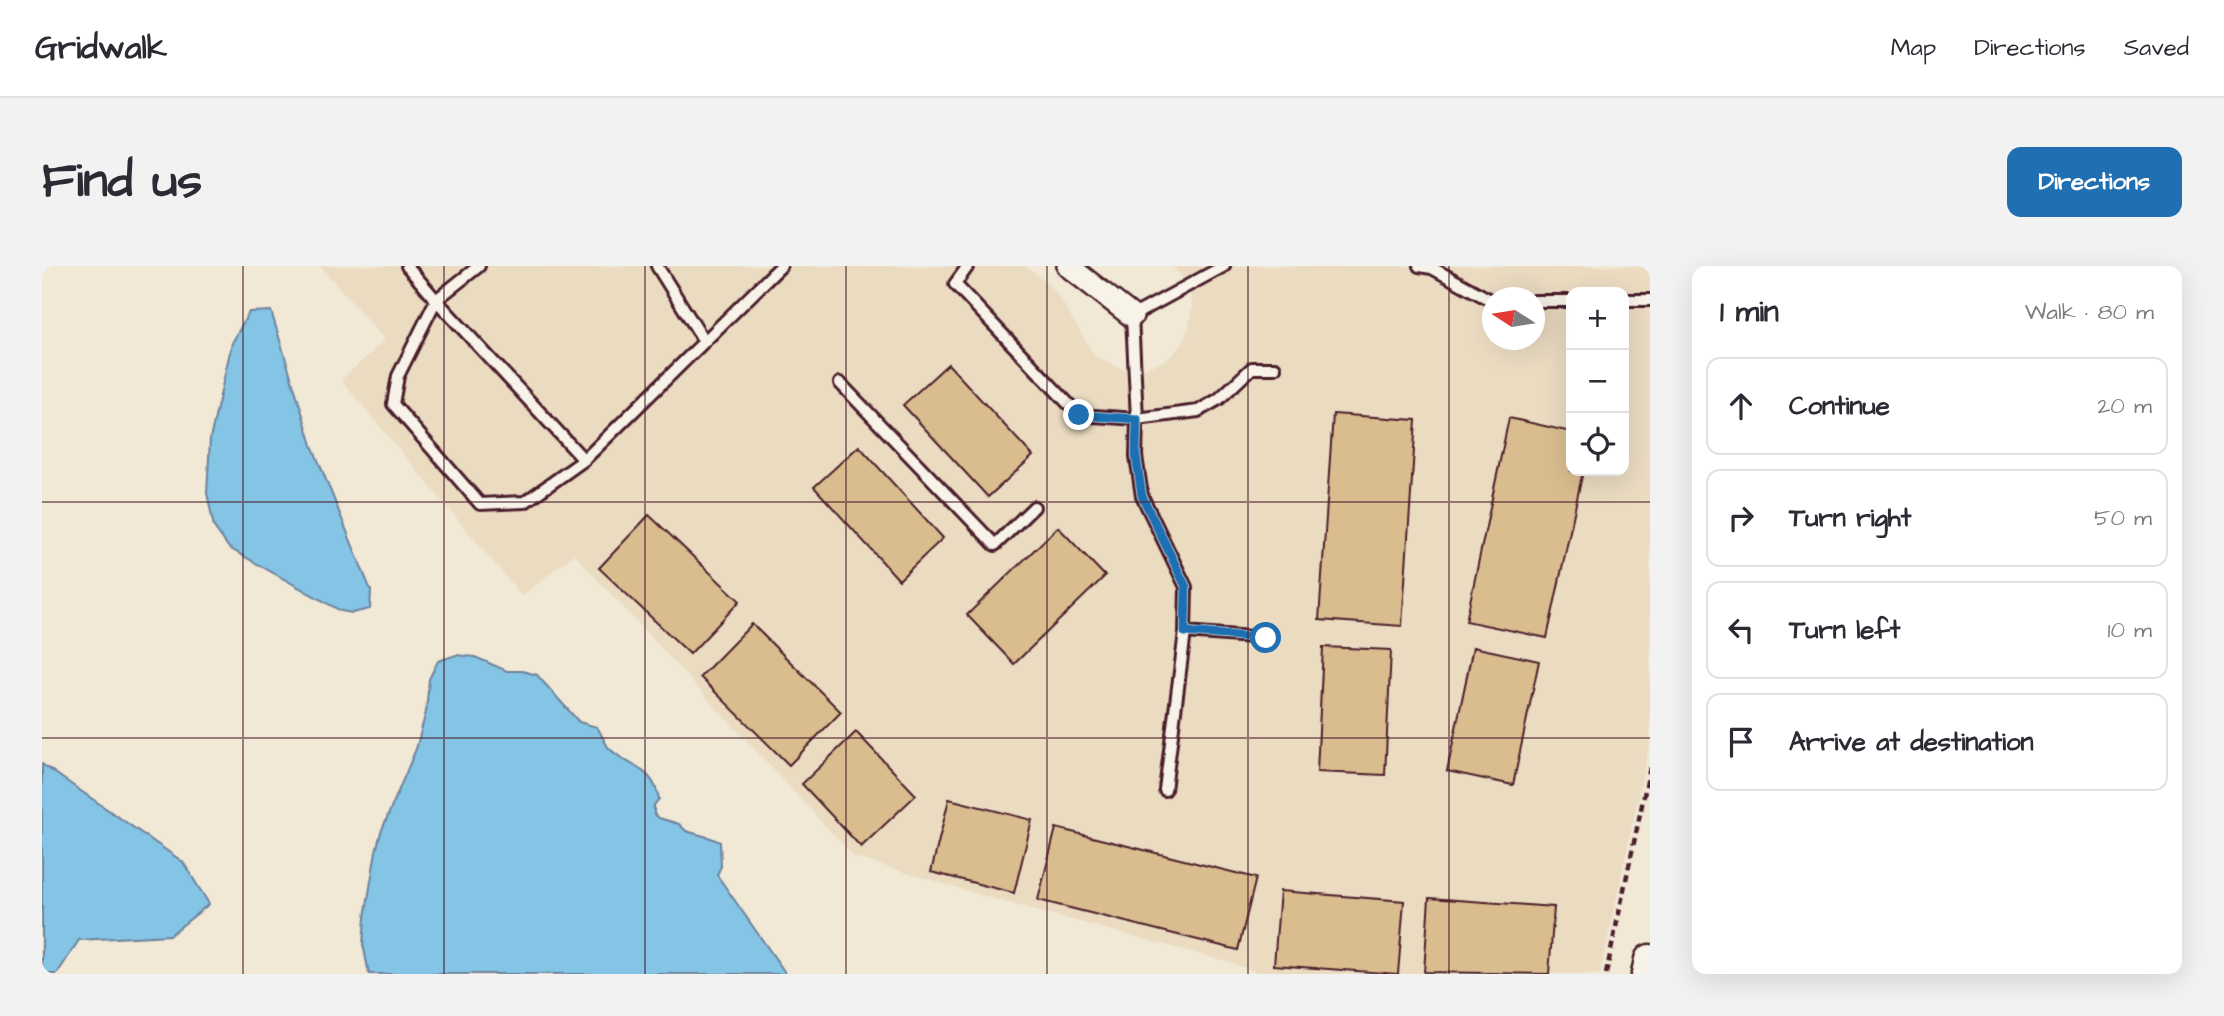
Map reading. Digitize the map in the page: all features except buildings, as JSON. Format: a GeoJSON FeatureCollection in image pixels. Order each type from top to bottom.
{"type":"FeatureCollection","features":[{"type":"Feature","properties":{"kind":"main road"},"geometry":{"type":"LineString","coordinates":[[1647,974],[1650,960]]}},
{"type":"Feature","properties":{"kind":"street"},"geometry":{"type":"LineString","coordinates":[[1069,266],[1132,316]]}},
{"type":"Feature","properties":{"kind":"lane"},"geometry":{"type":"LineString","coordinates":[[407,266],[584,460]]}},
{"type":"Feature","properties":{"kind":"lane"},"geometry":{"type":"LineString","coordinates":[[479,266],[436,300],[398,376],[393,404],[480,504],[525,502],[584,460],[781,266]]}},
{"type":"Feature","properties":{"kind":"lane"},"geometry":{"type":"LineString","coordinates":[[657,266],[704,341]]}},
{"type":"Feature","properties":{"kind":"lane"},"geometry":{"type":"LineString","coordinates":[[968,266],[955,284],[1079,415],[1137,419],[1198,411],[1219,399],[1252,368],[1275,368]]}},
{"type":"Feature","properties":{"kind":"lane"},"geometry":{"type":"LineString","coordinates":[[1165,790],[1185,632],[1186,587],[1142,496],[1136,456],[1132,316],[1224,266]]}},
{"type":"Feature","properties":{"kind":"lane"},"geometry":{"type":"LineString","coordinates":[[1419,266],[1432,268],[1482,295]]}},
{"type":"Feature","properties":{"kind":"lane"},"geometry":{"type":"LineString","coordinates":[[1629,300],[1650,300]]}},
{"type":"Feature","properties":{"kind":"lane"},"geometry":{"type":"LineString","coordinates":[[1545,301],[1566,301]]}},
{"type":"Feature","properties":{"kind":"lane"},"geometry":{"type":"LineString","coordinates":[[840,383],[995,545],[1034,507]]}},
{"type":"Feature","properties":{"kind":"lane"},"geometry":{"type":"LineString","coordinates":[[1185,632],[1266,638]]}},
{"type":"Feature","properties":{"kind":"path"},"geometry":{"type":"LineString","coordinates":[[1606,974],[1650,767]]}},
{"type":"Feature","properties":{"kind":"shaded area"},"geometry":{"type":"Polygon","coordinates":[[[320,266],[1026,266],[1055,291],[1095,356],[1131,371],[1169,358],[1183,343],[1189,326],[1191,294],[1183,278],[1172,266],[1650,266],[1650,742],[1600,974],[1261,974],[1229,962],[998,900],[854,857],[574,554],[522,596],[341,380],[385,340],[320,266]]]}},
{"type":"Feature","properties":{"kind":"water"},"geometry":{"type":"Polygon","coordinates":[[[271,311],[312,445],[371,591],[370,609],[352,613],[341,611],[229,548],[214,527],[207,493],[210,439],[232,343],[249,312],[271,311]]]}},
{"type":"Feature","properties":{"kind":"water"},"geometry":{"type":"Polygon","coordinates":[[[456,655],[475,657],[507,671],[537,675],[579,722],[597,727],[615,754],[651,779],[659,799],[654,805],[654,814],[679,824],[686,831],[720,842],[721,866],[717,875],[786,974],[369,974],[363,944],[365,917],[381,832],[416,749],[426,712],[429,679],[438,661],[456,655]]]}},
{"type":"Feature","properties":{"kind":"water"},"geometry":{"type":"Polygon","coordinates":[[[42,764],[183,862],[209,904],[170,935],[79,940],[57,974],[42,974],[42,764]]]}},
{"type":"Feature","properties":{"kind":"route"},"geometry":{"type":"LineString","coordinates":[[1079,415],[1137,419],[1136,456],[1142,496],[1186,587],[1185,632],[1266,638]]}}]}
